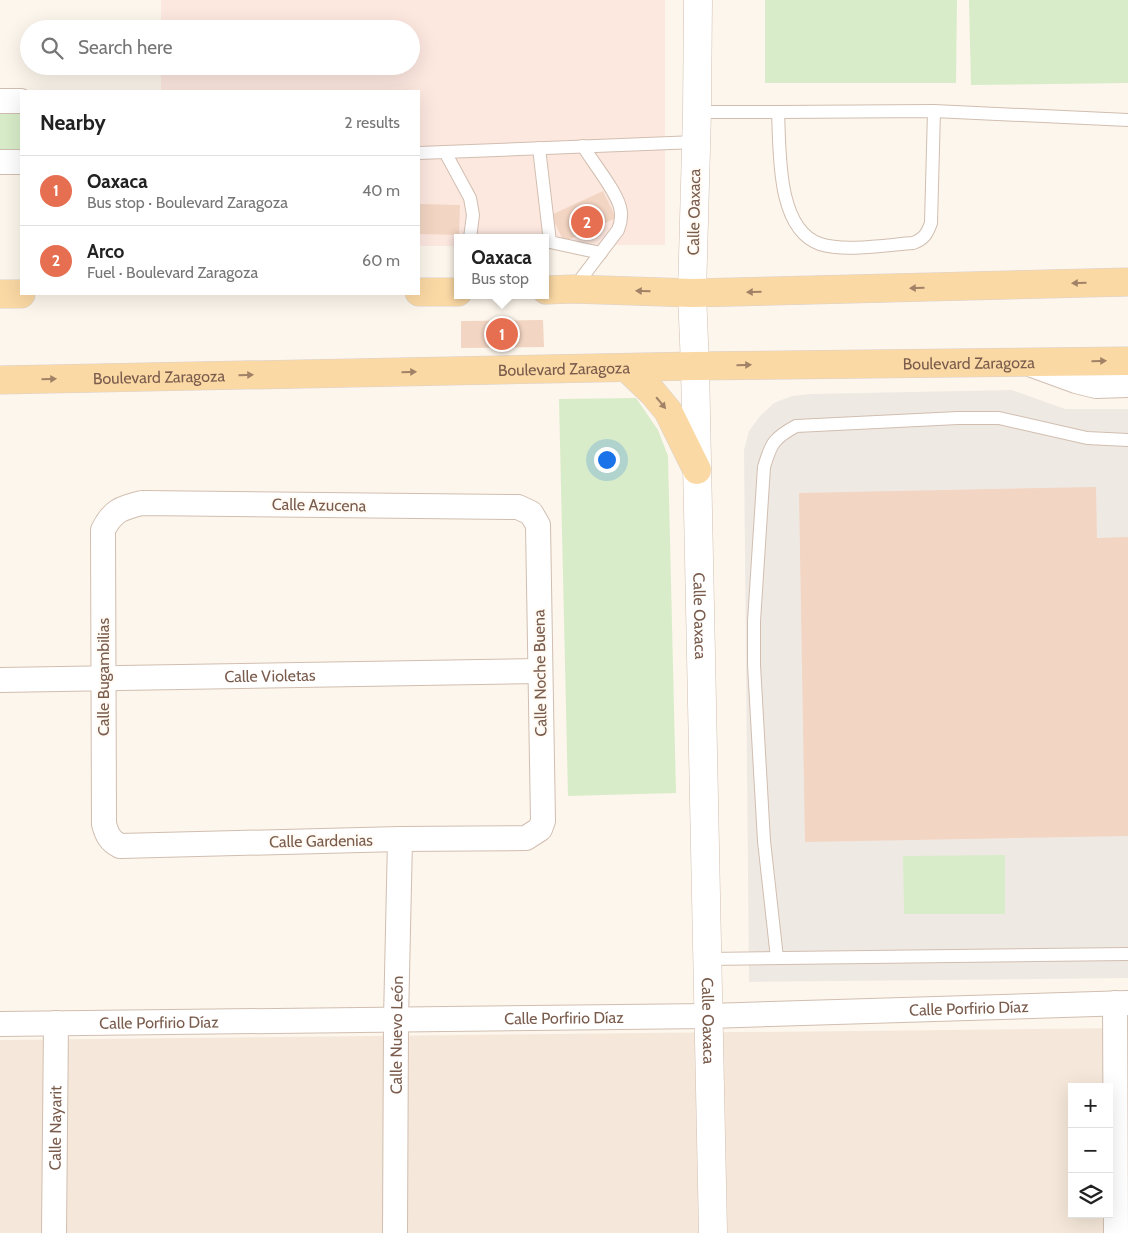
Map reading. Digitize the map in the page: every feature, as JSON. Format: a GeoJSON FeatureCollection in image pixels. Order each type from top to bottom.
{"type":"FeatureCollection","features":[{"type":"Feature","properties":{"kind":"main road"},"geometry":{"type":"LineString","coordinates":[[549,290],[692,293],[1128,282]]}},
{"type":"Feature","properties":{"kind":"main road"},"geometry":{"type":"LineString","coordinates":[[420,292],[454,288]]}},
{"type":"Feature","properties":{"kind":"main road"},"geometry":{"type":"LineString","coordinates":[[0,294],[20,294]]}},
{"type":"Feature","properties":{"kind":"main road","name":"Boulevard Zaragoza"},"geometry":{"type":"LineString","coordinates":[[0,380],[695,366],[1128,361]]}},
{"type":"Feature","properties":{"kind":"main road"},"geometry":{"type":"LineString","coordinates":[[627,368],[668,411],[697,470]]}},
{"type":"Feature","properties":{"kind":"street","name":"Calle Oaxaca"},"geometry":{"type":"LineString","coordinates":[[698,0],[692,293],[713,1233]]}},
{"type":"Feature","properties":{"kind":"street"},"geometry":{"type":"LineString","coordinates":[[0,100],[20,101]]}},
{"type":"Feature","properties":{"kind":"street"},"geometry":{"type":"LineString","coordinates":[[0,162],[20,162]]}},
{"type":"Feature","properties":{"kind":"street"},"geometry":{"type":"LineString","coordinates":[[1026,362],[1076,381],[1096,386],[1128,385]]}},
{"type":"Feature","properties":{"kind":"street","name":"Calle Azucena"},"geometry":{"type":"LineString","coordinates":[[103,530],[109,518],[122,508],[142,503],[518,507],[531,513],[538,525]]}},
{"type":"Feature","properties":{"kind":"street","name":"Calle Noche Buena"},"geometry":{"type":"LineString","coordinates":[[538,525],[543,822]]}},
{"type":"Feature","properties":{"kind":"street","name":"Calle Bugambilias"},"geometry":{"type":"LineString","coordinates":[[103,530],[104,824]]}},
{"type":"Feature","properties":{"kind":"street","name":"Calle Violetas"},"geometry":{"type":"LineString","coordinates":[[0,680],[540,671]]}},
{"type":"Feature","properties":{"kind":"street","name":"Calle Gardenias"},"geometry":{"type":"LineString","coordinates":[[104,824],[107,835],[120,846],[526,838],[535,834],[543,822]]}},
{"type":"Feature","properties":{"kind":"street","name":"Calle Nuevo León"},"geometry":{"type":"LineString","coordinates":[[395,1233],[396,1020],[400,839]]}},
{"type":"Feature","properties":{"kind":"street"},"geometry":{"type":"LineString","coordinates":[[1116,1233],[1121,1003]]}},
{"type":"Feature","properties":{"kind":"street","name":"Calle Porfirio Díaz"},"geometry":{"type":"LineString","coordinates":[[0,1024],[709,1016],[1121,1003]]}},
{"type":"Feature","properties":{"kind":"street","name":"Calle Nayarit"},"geometry":{"type":"LineString","coordinates":[[54,1233],[56,1023]]}},
{"type":"Feature","properties":{"kind":"lane"},"geometry":{"type":"LineString","coordinates":[[697,112],[934,111],[1128,120]]}},
{"type":"Feature","properties":{"kind":"lane"},"geometry":{"type":"LineString","coordinates":[[778,112],[782,186],[790,214],[807,237],[820,244],[838,247],[913,243],[922,240],[927,234],[931,223],[934,111]]}},
{"type":"Feature","properties":{"kind":"lane"},"geometry":{"type":"LineString","coordinates":[[420,153],[696,142]]}},
{"type":"Feature","properties":{"kind":"lane"},"geometry":{"type":"LineString","coordinates":[[573,289],[618,230],[621,221],[620,207],[613,193],[583,146]]}},
{"type":"Feature","properties":{"kind":"lane"},"geometry":{"type":"LineString","coordinates":[[539,148],[547,234]]}},
{"type":"Feature","properties":{"kind":"lane"},"geometry":{"type":"LineString","coordinates":[[445,152],[470,198],[473,215],[471,234]]}},
{"type":"Feature","properties":{"kind":"lane"},"geometry":{"type":"LineString","coordinates":[[549,242],[601,253]]}},
{"type":"Feature","properties":{"kind":"lane"},"geometry":{"type":"LineString","coordinates":[[777,958],[764,841],[754,666],[754,621],[764,467],[770,449],[779,435],[796,426],[958,418],[999,418],[1086,438],[1128,440]]}},
{"type":"Feature","properties":{"kind":"lane"},"geometry":{"type":"LineString","coordinates":[[708,959],[1128,954]]}},
{"type":"Feature","properties":{"kind":"shaded area"},"geometry":{"type":"Polygon","coordinates":[[[161,0],[665,0],[665,245],[549,245],[549,234],[454,234],[454,246],[420,246],[420,90],[161,90],[161,75],[420,75],[420,20],[161,20],[161,0]]]}},
{"type":"Feature","properties":{"kind":"shaded area"},"geometry":{"type":"Polygon","coordinates":[[[1012,390],[1065,409],[1128,409],[1128,978],[749,982],[744,450],[749,431],[760,416],[774,403],[792,396],[1012,390]]]}},
{"type":"Feature","properties":{"kind":"shaded area"},"geometry":{"type":"Polygon","coordinates":[[[1128,1028],[1128,1233],[0,1233],[0,1040],[1128,1028]]]}},
{"type":"Feature","properties":{"kind":"green space"},"geometry":{"type":"Polygon","coordinates":[[[765,0],[957,0],[956,83],[765,83],[765,0]]]}},
{"type":"Feature","properties":{"kind":"green space"},"geometry":{"type":"Polygon","coordinates":[[[969,0],[1128,0],[1128,83],[971,85],[969,0]]]}},
{"type":"Feature","properties":{"kind":"green space"},"geometry":{"type":"Polygon","coordinates":[[[0,111],[20,111],[20,152],[0,152],[0,111]]]}},
{"type":"Feature","properties":{"kind":"green space"},"geometry":{"type":"Polygon","coordinates":[[[636,398],[658,430],[668,456],[676,793],[568,796],[559,399],[636,398]]]}},
{"type":"Feature","properties":{"kind":"green space"},"geometry":{"type":"Polygon","coordinates":[[[1005,855],[1005,914],[904,914],[903,856],[1005,855]]]}},
{"type":"Feature","properties":{"kind":"building"},"geometry":{"type":"Polygon","coordinates":[[[603,191],[616,218],[564,242],[551,215],[603,191]]]}},
{"type":"Feature","properties":{"kind":"building"},"geometry":{"type":"Polygon","coordinates":[[[420,204],[460,205],[459,234],[420,234],[420,204]]]}},
{"type":"Feature","properties":{"kind":"building"},"geometry":{"type":"Polygon","coordinates":[[[543,320],[544,347],[461,348],[461,321],[543,320]]]}},
{"type":"Feature","properties":{"kind":"building"},"geometry":{"type":"Polygon","coordinates":[[[1096,487],[1097,538],[1128,537],[1128,836],[805,842],[799,493],[1096,487]]]}},
{"type":"Feature","properties":{"kind":"place","name":"Arco"},"geometry":{"type":"Point","coordinates":[587,222]}},
{"type":"Feature","properties":{"kind":"place","name":"Oaxaca"},"geometry":{"type":"Point","coordinates":[502,334]}}]}
